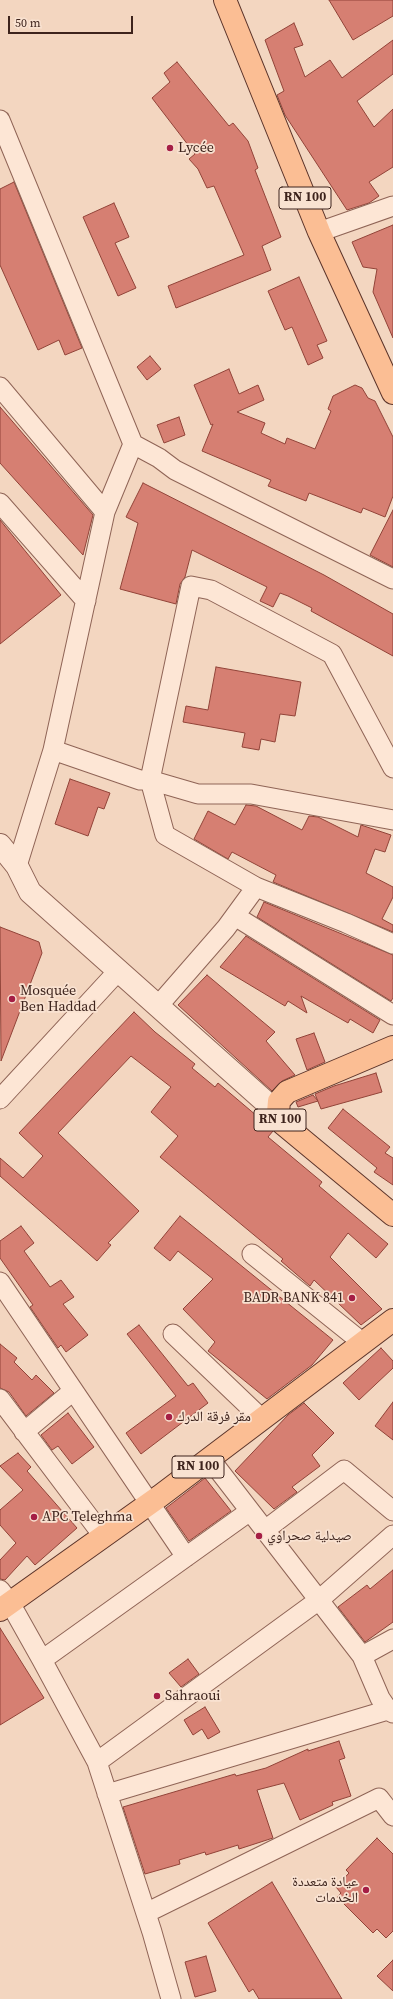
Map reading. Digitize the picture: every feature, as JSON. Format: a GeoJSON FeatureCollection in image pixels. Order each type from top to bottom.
{"type":"FeatureCollection","features":[{"type":"Feature","properties":{"kind":"main road","name":"RN 100"},"geometry":{"type":"LineString","coordinates":[[225,0],[319,232],[393,393]]}},
{"type":"Feature","properties":{"kind":"main road","name":"RN 100"},"geometry":{"type":"LineString","coordinates":[[393,1047],[287,1092],[279,1101],[278,1112],[282,1123],[393,1215]]}},
{"type":"Feature","properties":{"kind":"main road","name":"RN 100"},"geometry":{"type":"LineString","coordinates":[[3,1601],[104,1537],[210,1459],[393,1320]]}},
{"type":"Feature","properties":{"kind":"street"},"geometry":{"type":"LineString","coordinates":[[0,120],[134,444],[159,458],[175,470],[393,579]]}},
{"type":"Feature","properties":{"kind":"street"},"geometry":{"type":"LineString","coordinates":[[319,232],[393,206]]}},
{"type":"Feature","properties":{"kind":"street"},"geometry":{"type":"LineString","coordinates":[[0,388],[105,512]]}},
{"type":"Feature","properties":{"kind":"street"},"geometry":{"type":"LineString","coordinates":[[17,866],[53,750],[105,512],[134,444]]}},
{"type":"Feature","properties":{"kind":"street"},"geometry":{"type":"LineString","coordinates":[[0,503],[86,601]]}},
{"type":"Feature","properties":{"kind":"street"},"geometry":{"type":"LineString","coordinates":[[393,768],[332,654],[211,590],[191,586],[150,780],[165,835],[256,887],[346,923],[393,944]]}},
{"type":"Feature","properties":{"kind":"street"},"geometry":{"type":"LineString","coordinates":[[53,750],[140,780],[150,780],[198,794],[251,794],[393,820]]}},
{"type":"Feature","properties":{"kind":"street"},"geometry":{"type":"LineString","coordinates":[[0,845],[17,866],[30,892],[278,1112]]}},
{"type":"Feature","properties":{"kind":"street"},"geometry":{"type":"LineString","coordinates":[[158,1006],[235,916],[256,887]]}},
{"type":"Feature","properties":{"kind":"street"},"geometry":{"type":"LineString","coordinates":[[235,916],[393,1015]]}},
{"type":"Feature","properties":{"kind":"street"},"geometry":{"type":"LineString","coordinates":[[0,1099],[119,970]]}},
{"type":"Feature","properties":{"kind":"street"},"geometry":{"type":"LineString","coordinates":[[252,1254],[363,1342]]}},
{"type":"Feature","properties":{"kind":"street"},"geometry":{"type":"LineString","coordinates":[[0,1282],[186,1557]]}},
{"type":"Feature","properties":{"kind":"street"},"geometry":{"type":"LineString","coordinates":[[173,1334],[262,1419]]}},
{"type":"Feature","properties":{"kind":"street"},"geometry":{"type":"LineString","coordinates":[[24,1432],[74,1391]]}},
{"type":"Feature","properties":{"kind":"street"},"geometry":{"type":"LineString","coordinates":[[0,1399],[104,1537]]}},
{"type":"Feature","properties":{"kind":"street"},"geometry":{"type":"LineString","coordinates":[[107,1794],[391,1711],[380,1698],[362,1656],[210,1459]]}},
{"type":"Feature","properties":{"kind":"street"},"geometry":{"type":"LineString","coordinates":[[265,1530],[344,1470],[393,1511]]}},
{"type":"Feature","properties":{"kind":"street"},"geometry":{"type":"LineString","coordinates":[[42,1660],[250,1511]]}},
{"type":"Feature","properties":{"kind":"street"},"geometry":{"type":"LineString","coordinates":[[97,1762],[319,1600],[393,1535]]}},
{"type":"Feature","properties":{"kind":"street"},"geometry":{"type":"LineString","coordinates":[[3,1601],[42,1660],[97,1762],[146,1913],[171,1999]]}},
{"type":"Feature","properties":{"kind":"street"},"geometry":{"type":"LineString","coordinates":[[362,1656],[393,1639]]}},
{"type":"Feature","properties":{"kind":"street"},"geometry":{"type":"LineString","coordinates":[[146,1913],[379,1798],[393,1816]]}},
{"type":"Feature","properties":{"kind":"building"},"geometry":{"type":"Polygon","coordinates":[[[329,0],[393,0],[393,16],[353,40],[329,0]]]}},
{"type":"Feature","properties":{"kind":"building"},"geometry":{"type":"Polygon","coordinates":[[[294,23],[303,45],[294,48],[305,77],[330,60],[342,78],[393,40],[393,74],[357,101],[374,127],[393,109],[393,167],[369,182],[379,196],[369,203],[347,210],[285,115],[277,95],[284,91],[265,40],[294,23]]]}},
{"type":"Feature","properties":{"kind":"building"},"geometry":{"type":"Polygon","coordinates":[[[177,62],[229,126],[233,123],[248,141],[258,168],[255,170],[281,237],[262,246],[271,270],[176,308],[168,286],[244,255],[214,186],[207,188],[198,169],[189,159],[195,154],[152,98],[170,82],[164,73],[177,62]]]}},
{"type":"Feature","properties":{"kind":"building"},"geometry":{"type":"Polygon","coordinates":[[[14,182],[82,348],[65,355],[59,340],[38,350],[0,265],[0,189],[14,182]]]}},
{"type":"Feature","properties":{"kind":"building"},"geometry":{"type":"Polygon","coordinates":[[[114,203],[129,237],[115,243],[136,288],[118,296],[83,217],[114,203]]]}},
{"type":"Feature","properties":{"kind":"building"},"geometry":{"type":"Polygon","coordinates":[[[393,225],[393,338],[373,292],[377,269],[363,267],[352,242],[393,225]]]}},
{"type":"Feature","properties":{"kind":"building"},"geometry":{"type":"Polygon","coordinates":[[[299,277],[327,341],[317,345],[323,358],[308,365],[292,327],[285,330],[268,291],[299,277]]]}},
{"type":"Feature","properties":{"kind":"building"},"geometry":{"type":"Polygon","coordinates":[[[150,356],[161,369],[147,380],[137,367],[150,356]]]}},
{"type":"Feature","properties":{"kind":"building"},"geometry":{"type":"Polygon","coordinates":[[[229,369],[239,394],[258,385],[264,400],[237,412],[265,423],[261,433],[285,444],[287,438],[315,449],[331,411],[328,409],[333,396],[355,385],[362,388],[368,398],[375,401],[393,437],[393,496],[385,517],[363,508],[361,513],[309,493],[306,501],[268,486],[271,480],[202,451],[213,424],[211,425],[194,385],[229,369]]]}},
{"type":"Feature","properties":{"kind":"building"},"geometry":{"type":"Polygon","coordinates":[[[0,407],[93,515],[83,555],[0,463],[0,407]]]}},
{"type":"Feature","properties":{"kind":"building"},"geometry":{"type":"Polygon","coordinates":[[[179,417],[185,435],[164,443],[157,425],[179,417]]]}},
{"type":"Feature","properties":{"kind":"building"},"geometry":{"type":"Polygon","coordinates":[[[143,483],[324,575],[393,614],[393,656],[311,611],[312,608],[288,596],[280,593],[273,607],[260,601],[267,587],[192,550],[185,577],[180,584],[176,604],[120,589],[138,523],[126,517],[143,483]]]}},
{"type":"Feature","properties":{"kind":"building"},"geometry":{"type":"Polygon","coordinates":[[[393,510],[393,567],[370,555],[393,510]]]}},
{"type":"Feature","properties":{"kind":"building"},"geometry":{"type":"Polygon","coordinates":[[[0,520],[61,595],[0,644],[0,520]]]}},
{"type":"Feature","properties":{"kind":"building"},"geometry":{"type":"Polygon","coordinates":[[[216,667],[301,682],[295,716],[280,714],[275,742],[261,739],[259,750],[242,747],[245,733],[183,722],[186,706],[208,710],[216,667]]]}},
{"type":"Feature","properties":{"kind":"building"},"geometry":{"type":"Polygon","coordinates":[[[70,779],[110,793],[104,809],[98,807],[88,836],[55,824],[70,779]]]}},
{"type":"Feature","properties":{"kind":"building"},"geometry":{"type":"Polygon","coordinates":[[[246,805],[256,806],[302,830],[309,816],[318,817],[358,837],[361,825],[391,835],[385,852],[375,849],[366,873],[393,887],[393,897],[382,919],[393,925],[393,932],[273,882],[276,875],[232,852],[228,859],[194,839],[208,811],[235,825],[246,805]]]}},
{"type":"Feature","properties":{"kind":"building"},"geometry":{"type":"Polygon","coordinates":[[[264,902],[393,955],[393,998],[391,1001],[257,917],[264,902]]]}},
{"type":"Feature","properties":{"kind":"building","name":"Mosquée Ben Haddad"},"geometry":{"type":"Polygon","coordinates":[[[0,927],[39,942],[42,953],[1,1061],[0,927]]]}},
{"type":"Feature","properties":{"kind":"building"},"geometry":{"type":"Polygon","coordinates":[[[246,936],[380,1020],[373,1033],[350,1019],[348,1023],[301,996],[307,1013],[288,1001],[285,1006],[220,967],[246,936]]]}},
{"type":"Feature","properties":{"kind":"building"},"geometry":{"type":"Polygon","coordinates":[[[207,975],[275,1032],[266,1041],[295,1075],[282,1081],[272,1091],[178,1005],[207,975]]]}},
{"type":"Feature","properties":{"kind":"building"},"geometry":{"type":"Polygon","coordinates":[[[134,1012],[155,1032],[195,1064],[192,1068],[215,1087],[218,1083],[270,1127],[273,1131],[268,1137],[322,1182],[319,1186],[388,1244],[376,1258],[348,1233],[330,1257],[382,1309],[361,1325],[314,1280],[310,1286],[281,1261],[283,1259],[160,1157],[178,1136],[151,1112],[171,1087],[131,1056],[58,1133],[139,1211],[108,1243],[111,1245],[97,1261],[0,1176],[0,1158],[23,1178],[43,1156],[19,1133],[134,1012]]]}},
{"type":"Feature","properties":{"kind":"building"},"geometry":{"type":"Polygon","coordinates":[[[314,1033],[325,1062],[307,1070],[296,1039],[314,1033]]]}},
{"type":"Feature","properties":{"kind":"building"},"geometry":{"type":"Polygon","coordinates":[[[376,1073],[382,1092],[321,1109],[315,1094],[334,1086],[376,1073]]]}},
{"type":"Feature","properties":{"kind":"building"},"geometry":{"type":"Polygon","coordinates":[[[313,1095],[318,1101],[298,1107],[296,1102],[313,1095]]]}},
{"type":"Feature","properties":{"kind":"building"},"geometry":{"type":"Polygon","coordinates":[[[343,1109],[390,1147],[385,1153],[393,1158],[393,1185],[374,1172],[377,1168],[328,1128],[343,1109]]]}},
{"type":"Feature","properties":{"kind":"building"},"geometry":{"type":"Polygon","coordinates":[[[180,1216],[333,1340],[312,1365],[267,1399],[208,1351],[215,1342],[183,1309],[213,1279],[178,1251],[170,1261],[154,1248],[180,1216]]]}},
{"type":"Feature","properties":{"kind":"building"},"geometry":{"type":"Polygon","coordinates":[[[21,1226],[34,1243],[24,1251],[50,1287],[61,1280],[74,1297],[63,1304],[88,1335],[66,1352],[61,1345],[58,1348],[30,1307],[33,1305],[0,1258],[0,1241],[21,1226]]]}},
{"type":"Feature","properties":{"kind":"building"},"geometry":{"type":"Polygon","coordinates":[[[139,1325],[188,1386],[193,1383],[208,1403],[141,1454],[126,1433],[176,1396],[127,1334],[139,1325]]]}},
{"type":"Feature","properties":{"kind":"building"},"geometry":{"type":"Polygon","coordinates":[[[0,1344],[17,1358],[14,1362],[32,1380],[36,1375],[54,1393],[26,1416],[9,1392],[0,1388],[0,1344]]]}},
{"type":"Feature","properties":{"kind":"building"},"geometry":{"type":"Polygon","coordinates":[[[381,1348],[393,1361],[393,1368],[359,1400],[343,1383],[381,1348]]]}},
{"type":"Feature","properties":{"kind":"building"},"geometry":{"type":"Polygon","coordinates":[[[393,1402],[393,1440],[375,1426],[393,1402]]]}},
{"type":"Feature","properties":{"kind":"building"},"geometry":{"type":"Polygon","coordinates":[[[304,1403],[334,1433],[312,1455],[320,1466],[292,1487],[297,1492],[274,1509],[235,1471],[288,1415],[304,1403]]]}},
{"type":"Feature","properties":{"kind":"building"},"geometry":{"type":"Polygon","coordinates":[[[68,1413],[94,1447],[72,1464],[58,1446],[52,1450],[41,1435],[68,1413]]]}},
{"type":"Feature","properties":{"kind":"building","name":"APC Teleghma"},"geometry":{"type":"Polygon","coordinates":[[[18,1453],[31,1467],[27,1471],[77,1528],[35,1565],[27,1556],[5,1580],[0,1579],[0,1560],[16,1543],[0,1525],[0,1510],[23,1490],[0,1466],[18,1453]]]}},
{"type":"Feature","properties":{"kind":"building"},"geometry":{"type":"Polygon","coordinates":[[[205,1478],[231,1511],[189,1541],[166,1508],[205,1478]]]}},
{"type":"Feature","properties":{"kind":"building"},"geometry":{"type":"Polygon","coordinates":[[[393,1570],[393,1622],[365,1642],[338,1607],[367,1585],[370,1589],[393,1570]]]}},
{"type":"Feature","properties":{"kind":"building"},"geometry":{"type":"Polygon","coordinates":[[[0,1628],[44,1698],[0,1725],[0,1628]]]}},
{"type":"Feature","properties":{"kind":"building"},"geometry":{"type":"Polygon","coordinates":[[[188,1659],[199,1674],[181,1687],[169,1673],[188,1659]]]}},
{"type":"Feature","properties":{"kind":"building"},"geometry":{"type":"Polygon","coordinates":[[[205,1707],[220,1732],[208,1739],[202,1729],[193,1735],[184,1720],[205,1707]]]}},
{"type":"Feature","properties":{"kind":"building"},"geometry":{"type":"Polygon","coordinates":[[[339,1741],[345,1758],[339,1760],[351,1796],[332,1802],[333,1805],[300,1820],[284,1783],[257,1790],[273,1838],[239,1849],[238,1845],[206,1855],[205,1852],[179,1860],[180,1864],[145,1874],[123,1807],[235,1774],[236,1776],[266,1768],[308,1749],[308,1751],[339,1741]]]}},
{"type":"Feature","properties":{"kind":"building","name":"عيادة متعددة الخدمات"},"geometry":{"type":"Polygon","coordinates":[[[377,1838],[393,1854],[393,1931],[386,1938],[377,1929],[373,1933],[337,1897],[341,1893],[336,1887],[349,1873],[346,1870],[377,1838]]]}},
{"type":"Feature","properties":{"kind":"building"},"geometry":{"type":"Polygon","coordinates":[[[272,1882],[342,1999],[259,1999],[253,1989],[249,1992],[208,1923],[272,1882]]]}},
{"type":"Feature","properties":{"kind":"building"},"geometry":{"type":"Polygon","coordinates":[[[206,1956],[216,1991],[195,1997],[185,1962],[206,1956]]]}},
{"type":"Feature","properties":{"kind":"building"},"geometry":{"type":"Polygon","coordinates":[[[393,1960],[393,1991],[377,1976],[393,1960]]]}},
{"type":"Feature","properties":{"kind":"place","name":"Lycée"},"geometry":{"type":"Point","coordinates":[170,148]}},
{"type":"Feature","properties":{"kind":"place","name":"Mosquée Ben Haddad"},"geometry":{"type":"Point","coordinates":[12,999]}},
{"type":"Feature","properties":{"kind":"place","name":"BADR BANK 841"},"geometry":{"type":"Point","coordinates":[352,1298]}},
{"type":"Feature","properties":{"kind":"place","name":"مقر فرقة الدرك"},"geometry":{"type":"Point","coordinates":[169,1417]}},
{"type":"Feature","properties":{"kind":"place","name":"APC Teleghma"},"geometry":{"type":"Point","coordinates":[34,1517]}},
{"type":"Feature","properties":{"kind":"place","name":"صيدلية صحراوي"},"geometry":{"type":"Point","coordinates":[259,1536]}},
{"type":"Feature","properties":{"kind":"place","name":"Sahraoui"},"geometry":{"type":"Point","coordinates":[157,1696]}},
{"type":"Feature","properties":{"kind":"place","name":"عيادة متعددة الخدمات"},"geometry":{"type":"Point","coordinates":[366,1890]}}]}
